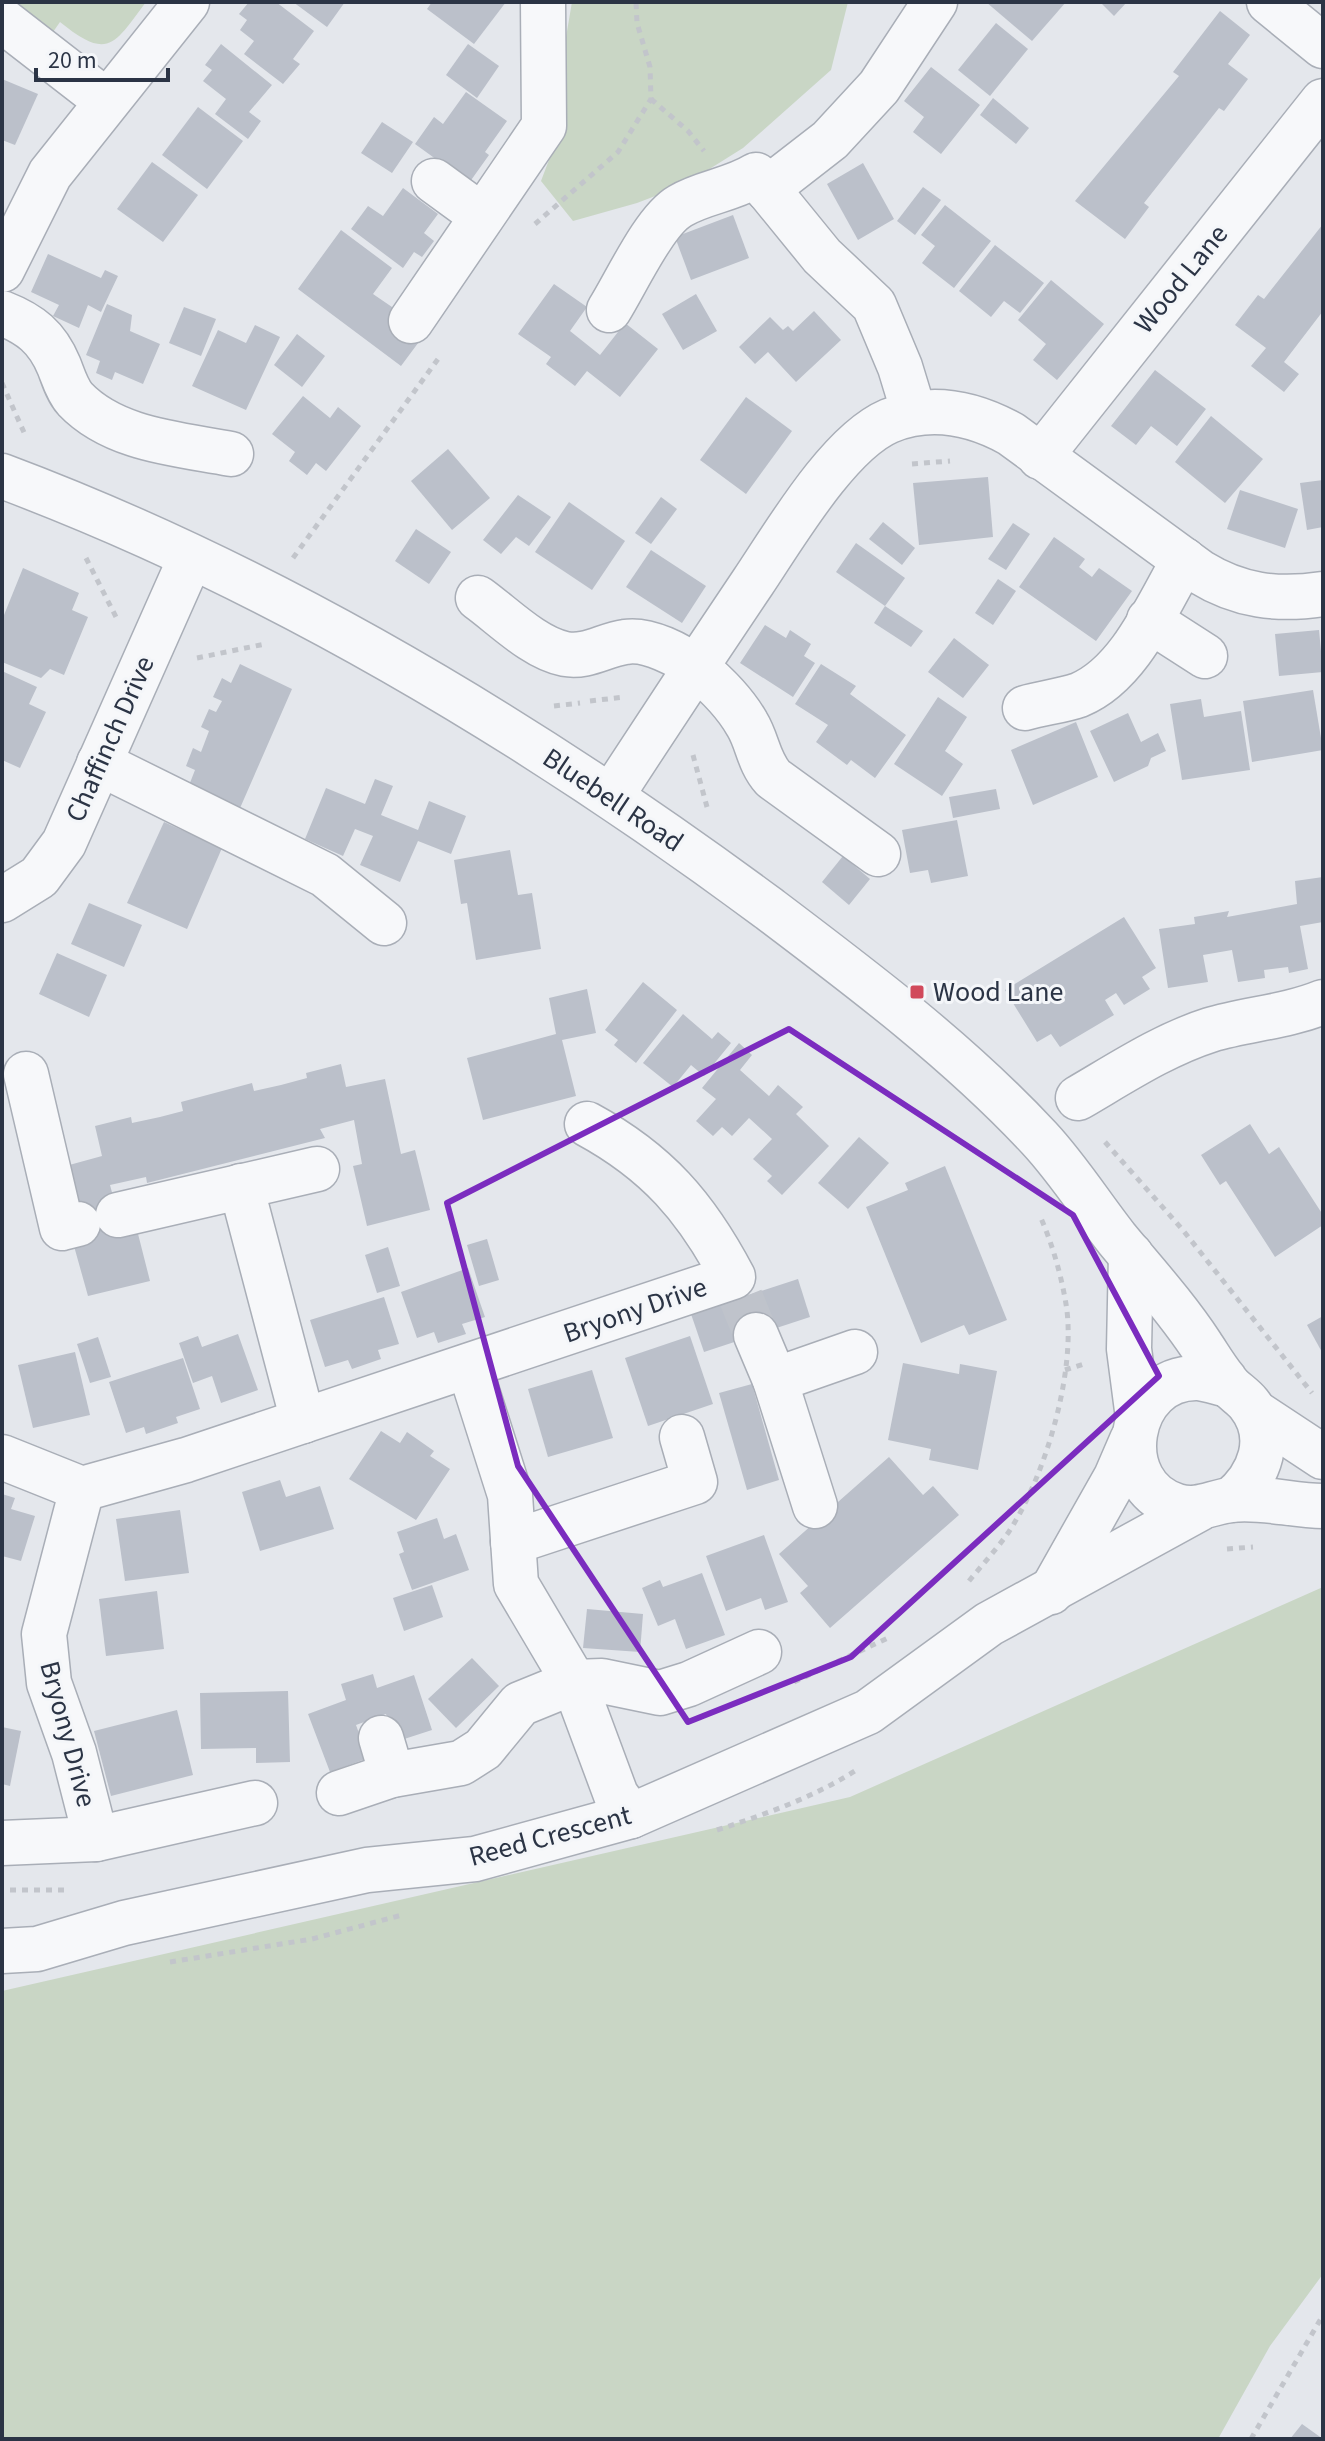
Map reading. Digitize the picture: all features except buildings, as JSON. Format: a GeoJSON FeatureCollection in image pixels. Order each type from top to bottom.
{"type":"FeatureCollection","features":[{"type":"Feature","properties":{"kind":"street"},"geometry":{"type":"LineString","coordinates":[[2,270],[50,174],[105,100],[187,2]]}},
{"type":"Feature","properties":{"kind":"street"},"geometry":{"type":"LineString","coordinates":[[411,321],[544,126],[543,2]]}},
{"type":"Feature","properties":{"kind":"street"},"geometry":{"type":"LineString","coordinates":[[609,310],[661,226],[680,206],[753,184],[830,140],[879,87],[935,2]]}},
{"type":"Feature","properties":{"kind":"street"},"geometry":{"type":"LineString","coordinates":[[1269,2],[1323,46]]}},
{"type":"Feature","properties":{"kind":"street"},"geometry":{"type":"LineString","coordinates":[[2,20],[105,100]]}},
{"type":"Feature","properties":{"kind":"street","name":"Wood Lane"},"geometry":{"type":"LineString","coordinates":[[1040,457],[1323,101]]}},
{"type":"Feature","properties":{"kind":"street"},"geometry":{"type":"LineString","coordinates":[[434,181],[482,216]]}},
{"type":"Feature","properties":{"kind":"street"},"geometry":{"type":"LineString","coordinates":[[753,184],[874,305],[900,367],[914,413]]}},
{"type":"Feature","properties":{"kind":"street"},"geometry":{"type":"LineString","coordinates":[[2,313],[31,325],[52,349],[73,397],[94,414],[122,430],[231,454]]}},
{"type":"Feature","properties":{"kind":"street"},"geometry":{"type":"LineString","coordinates":[[612,795],[815,491],[856,445],[886,422],[914,413],[952,412],[986,421],[1184,560],[1230,588],[1269,599],[1323,594]]}},
{"type":"Feature","properties":{"kind":"street","name":"Bluebell Road"},"geometry":{"type":"LineString","coordinates":[[2,476],[191,557],[286,604],[438,688],[612,795],[818,946],[950,1055],[1042,1141],[1131,1255],[1165,1293],[1242,1399],[1263,1441],[1259,1467],[1248,1486],[1215,1504]]}},
{"type":"Feature","properties":{"kind":"street","name":"Chaffinch Drive"},"geometry":{"type":"LineString","coordinates":[[2,900],[39,877],[64,843],[191,557]]}},
{"type":"Feature","properties":{"kind":"street"},"geometry":{"type":"LineString","coordinates":[[1025,708],[1080,694],[1103,679],[1125,656],[1184,560]]}},
{"type":"Feature","properties":{"kind":"street"},"geometry":{"type":"LineString","coordinates":[[478,598],[562,654],[577,656],[626,641],[649,643],[696,667],[730,700],[748,725],[761,764],[773,778],[878,854]]}},
{"type":"Feature","properties":{"kind":"street"},"geometry":{"type":"LineString","coordinates":[[1149,620],[1205,656]]}},
{"type":"Feature","properties":{"kind":"street"},"geometry":{"type":"LineString","coordinates":[[99,763],[325,875],[384,923]]}},
{"type":"Feature","properties":{"kind":"street"},"geometry":{"type":"LineString","coordinates":[[1078,1098],[1160,1051],[1210,1030],[1319,1015]]}},
{"type":"Feature","properties":{"kind":"street"},"geometry":{"type":"LineString","coordinates":[[26,1074],[62,1228],[317,1169]]}},
{"type":"Feature","properties":{"kind":"street","name":"Bryony Drive"},"geometry":{"type":"LineString","coordinates":[[96,1839],[74,1753],[49,1683],[44,1634],[82,1489],[186,1460],[469,1366],[744,1303],[708,1229],[668,1182],[629,1147],[587,1124]]}},
{"type":"Feature","properties":{"kind":"street"},"geometry":{"type":"LineString","coordinates":[[241,1186],[303,1421]]}},
{"type":"Feature","properties":{"kind":"street"},"geometry":{"type":"LineString","coordinates":[[1131,1255],[1129,1349],[1140,1474],[1161,1498],[1177,1506],[1323,1506]]}},
{"type":"Feature","properties":{"kind":"street"},"geometry":{"type":"LineString","coordinates":[[744,1303],[775,1380],[815,1506]]}},
{"type":"Feature","properties":{"kind":"street"},"geometry":{"type":"LineString","coordinates":[[775,1380],[855,1352]]}},
{"type":"Feature","properties":{"kind":"street"},"geometry":{"type":"LineString","coordinates":[[469,1366],[510,1495],[516,1584],[574,1682],[616,1795],[631,1816]]}},
{"type":"Feature","properties":{"kind":"street","name":"Bluebell Road"},"geometry":{"type":"LineString","coordinates":[[1135,1429],[1153,1397],[1175,1382],[1198,1378],[1242,1399],[1323,1457]]}},
{"type":"Feature","properties":{"kind":"street"},"geometry":{"type":"LineString","coordinates":[[1051,1592],[1065,1562],[1116,1477],[1135,1429]]}},
{"type":"Feature","properties":{"kind":"street"},"geometry":{"type":"LineString","coordinates":[[513,1542],[695,1482],[682,1437]]}},
{"type":"Feature","properties":{"kind":"street"},"geometry":{"type":"LineString","coordinates":[[2,1457],[82,1489]]}},
{"type":"Feature","properties":{"kind":"street","name":"Reed Crescent"},"geometry":{"type":"LineString","coordinates":[[2,1951],[37,1949],[124,1923],[367,1870],[475,1859],[631,1816],[868,1712],[989,1624],[1215,1504]]}},
{"type":"Feature","properties":{"kind":"street"},"geometry":{"type":"LineString","coordinates":[[339,1793],[386,1756],[461,1763],[483,1749],[520,1704],[574,1682],[602,1681],[660,1693],[689,1684],[759,1652]]}},
{"type":"Feature","properties":{"kind":"street","name":"Bryony Drive"},"geometry":{"type":"LineString","coordinates":[[2,1843],[96,1839],[255,1803]]}},
{"type":"Feature","properties":{"kind":"path"},"geometry":{"type":"LineString","coordinates":[[527,235],[561,199],[618,152],[651,99],[650,67],[637,23],[636,2]]}},
{"type":"Feature","properties":{"kind":"path"},"geometry":{"type":"LineString","coordinates":[[651,99],[753,184]]}},
{"type":"Feature","properties":{"kind":"path"},"geometry":{"type":"LineString","coordinates":[[293,558],[443,351]]}},
{"type":"Feature","properties":{"kind":"path"},"geometry":{"type":"LineString","coordinates":[[906,466],[958,461]]}},
{"type":"Feature","properties":{"kind":"path"},"geometry":{"type":"LineString","coordinates":[[84,553],[126,635],[177,662],[264,644],[277,650]]}},
{"type":"Feature","properties":{"kind":"path"},"geometry":{"type":"LineString","coordinates":[[964,1589],[1008,1533],[1025,1501],[1047,1446],[1065,1370],[1067,1307],[1049,1234],[1036,1204]]}},
{"type":"Feature","properties":{"kind":"path"},"geometry":{"type":"LineString","coordinates":[[791,1683],[903,1632]]}},
{"type":"Feature","properties":{"kind":"path"},"geometry":{"type":"LineString","coordinates":[[2,1888],[26,1892],[83,1889]]}},
{"type":"Feature","properties":{"kind":"path"},"geometry":{"type":"LineString","coordinates":[[1251,2439],[1323,2315]]}},
{"type":"Feature","properties":{"kind":"highlighted area"},"geometry":{"type":"Polygon","coordinates":[[[789,1029],[1073,1215],[1159,1376],[851,1657],[688,1722],[518,1466],[447,1203],[789,1029]]]}},
{"type":"Feature","properties":{"kind":"green space"},"geometry":{"type":"Polygon","coordinates":[[[8,2],[146,2],[117,38],[100,44],[76,34],[60,22],[53,32],[8,2]]]}},
{"type":"Feature","properties":{"kind":"green space"},"geometry":{"type":"Polygon","coordinates":[[[572,2],[848,2],[831,70],[743,148],[684,185],[637,203],[573,221],[541,181],[555,144],[559,78],[572,2]]]}},
{"type":"Feature","properties":{"kind":"green space"},"geometry":{"type":"Polygon","coordinates":[[[1323,1587],[1323,2274],[1270,2346],[1218,2439],[2,2439],[2,1991],[850,1797],[1323,1587]]]}},
{"type":"Feature","properties":{"kind":"tunnel"},"geometry":{"type":"LineString","coordinates":[[741,1298],[756,1335]]}},
{"type":"Feature","properties":{"kind":"place","name":"Wood Lane"},"geometry":{"type":"Point","coordinates":[917,992]}}]}
